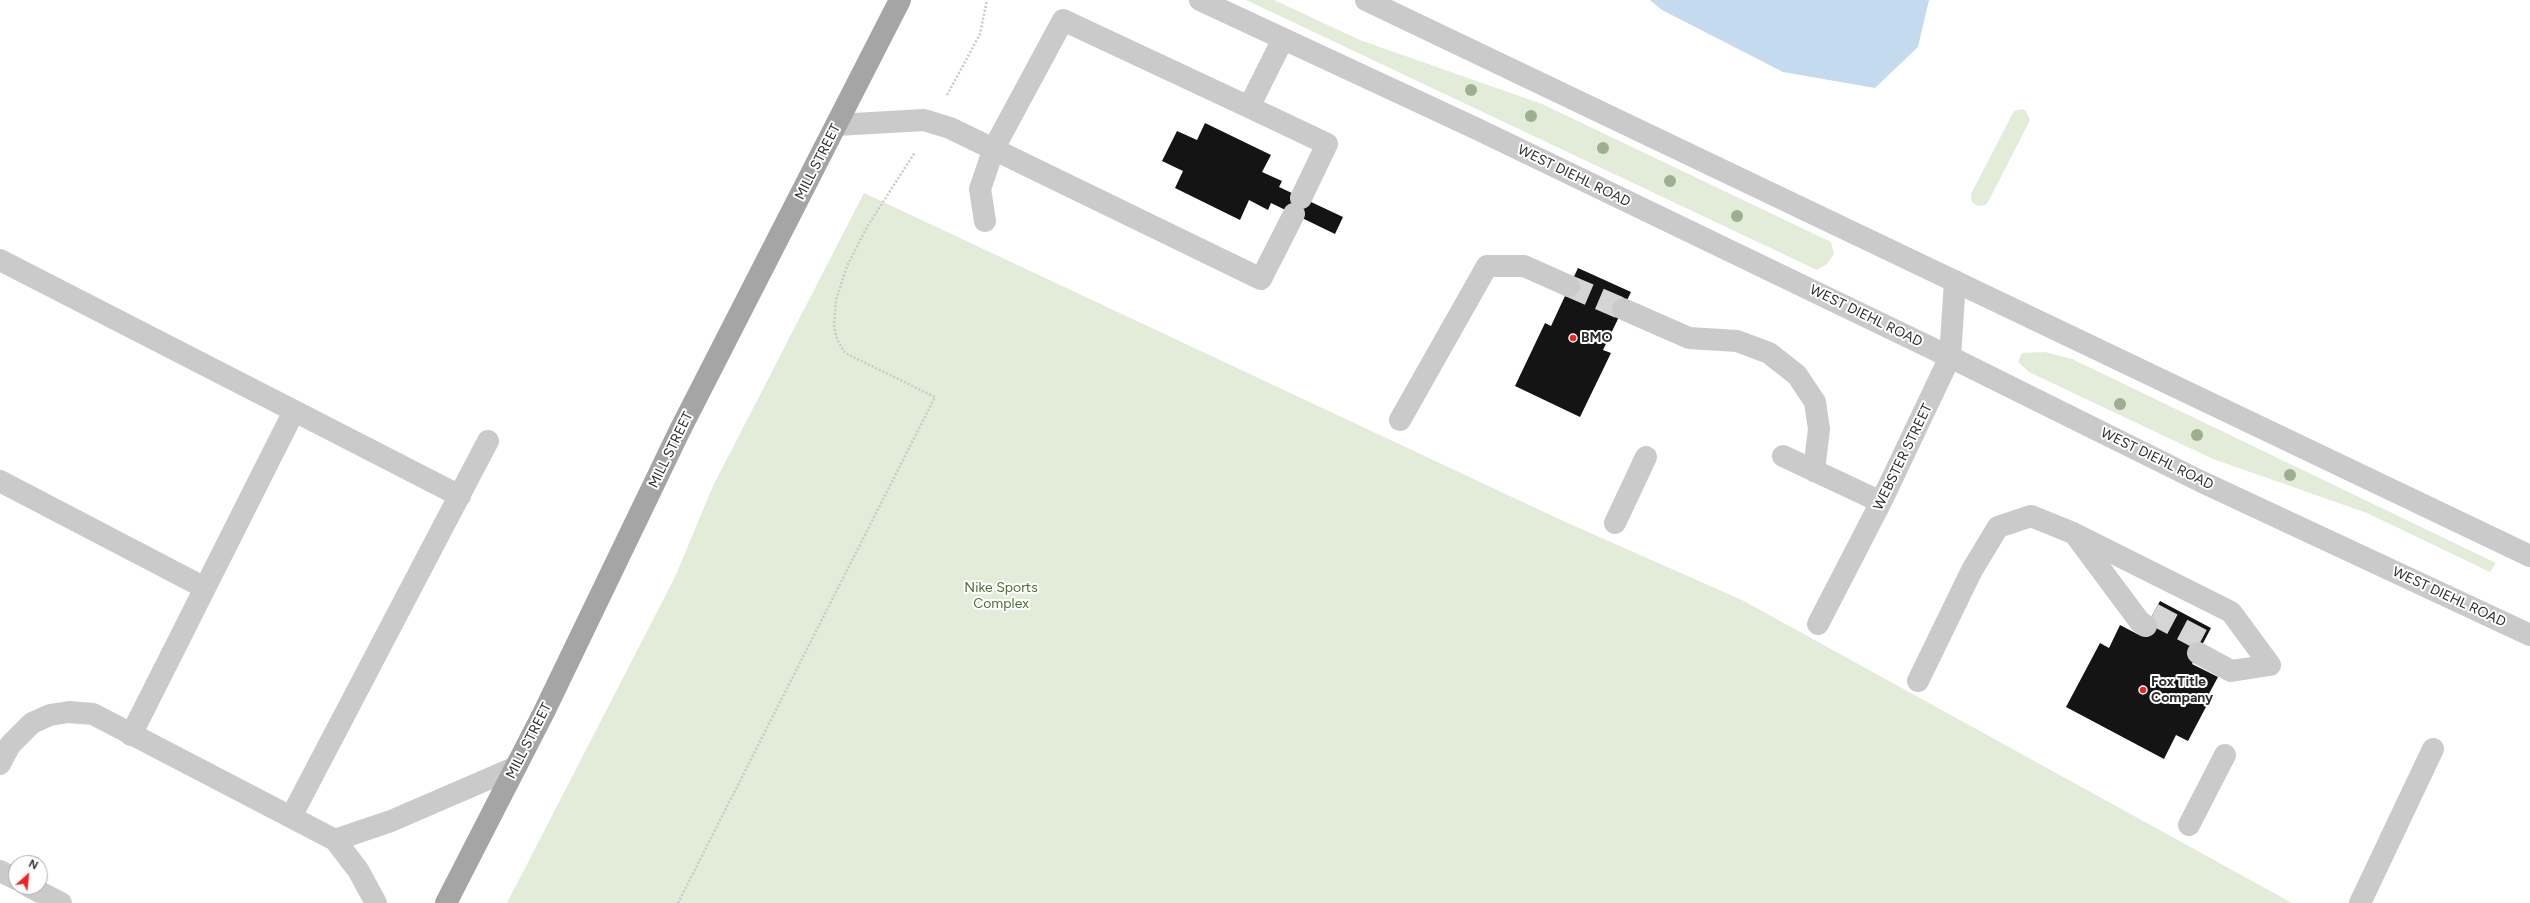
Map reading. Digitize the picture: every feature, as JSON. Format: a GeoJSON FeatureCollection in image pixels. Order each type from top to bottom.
{"type":"FeatureCollection","features":[{"type":"Feature","properties":{"kind":"main road","name":"MILL STREET"},"geometry":{"type":"LineString","coordinates":[[446,903],[516,767],[680,430],[900,0]]}},
{"type":"Feature","properties":{"kind":"street","name":"WEST DIEHL ROAD"},"geometry":{"type":"LineString","coordinates":[[1200,0],[1950,357],[2200,481],[2530,635]]}},
{"type":"Feature","properties":{"kind":"street"},"geometry":{"type":"LineString","coordinates":[[1366,0],[2530,556]]}},
{"type":"Feature","properties":{"kind":"street"},"geometry":{"type":"LineString","coordinates":[[837,125],[924,120],[950,128],[994,148],[1045,175],[1261,279],[1328,144],[1063,20],[994,148],[980,189],[985,222]]}},
{"type":"Feature","properties":{"kind":"street"},"geometry":{"type":"LineString","coordinates":[[1249,107],[1283,39]]}},
{"type":"Feature","properties":{"kind":"street"},"geometry":{"type":"LineString","coordinates":[[0,260],[460,496]]}},
{"type":"Feature","properties":{"kind":"street"},"geometry":{"type":"LineString","coordinates":[[1400,420],[1487,266],[1524,266],[1569,286]]}},
{"type":"Feature","properties":{"kind":"street","name":"WEBSTER STREET"},"geometry":{"type":"LineString","coordinates":[[1818,624],[1881,502],[1950,357],[1955,281]]}},
{"type":"Feature","properties":{"kind":"street"},"geometry":{"type":"LineString","coordinates":[[1623,309],[1689,338],[1737,341],[1769,353],[1797,374],[1814,402],[1819,429],[1814,471]]}},
{"type":"Feature","properties":{"kind":"street"},"geometry":{"type":"LineString","coordinates":[[131,735],[294,411]]}},
{"type":"Feature","properties":{"kind":"street"},"geometry":{"type":"LineString","coordinates":[[291,817],[488,441]]}},
{"type":"Feature","properties":{"kind":"street"},"geometry":{"type":"LineString","coordinates":[[1783,456],[1881,502]]}},
{"type":"Feature","properties":{"kind":"street"},"geometry":{"type":"LineString","coordinates":[[1615,523],[1646,457]]}},
{"type":"Feature","properties":{"kind":"street"},"geometry":{"type":"LineString","coordinates":[[0,481],[205,588]]}},
{"type":"Feature","properties":{"kind":"street"},"geometry":{"type":"LineString","coordinates":[[1918,681],[1972,570],[1998,527],[2031,516],[2074,533],[2231,612],[2270,665],[2201,647]]}},
{"type":"Feature","properties":{"kind":"street"},"geometry":{"type":"LineString","coordinates":[[2074,533],[2140,622],[2150,620]]}},
{"type":"Feature","properties":{"kind":"street"},"geometry":{"type":"LineString","coordinates":[[0,764],[18,734],[32,723],[50,715],[69,712],[93,714],[335,840],[358,870],[376,903]]}},
{"type":"Feature","properties":{"kind":"street"},"geometry":{"type":"LineString","coordinates":[[2360,903],[2433,749]]}},
{"type":"Feature","properties":{"kind":"street"},"geometry":{"type":"LineString","coordinates":[[2189,825],[2226,756]]}},
{"type":"Feature","properties":{"kind":"street"},"geometry":{"type":"LineString","coordinates":[[335,840],[391,821],[516,767]]}},
{"type":"Feature","properties":{"kind":"street"},"geometry":{"type":"LineString","coordinates":[[46,895],[61,903]]}},
{"type":"Feature","properties":{"kind":"path"},"geometry":{"type":"LineString","coordinates":[[678,903],[935,397],[845,353],[837,339],[834,326],[836,300],[847,266],[867,227],[932,122],[980,34],[987,0]]}},
{"type":"Feature","properties":{"kind":"green space"},"geometry":{"type":"Polygon","coordinates":[[[1246,0],[1274,0],[1360,40],[1542,104],[1831,242],[1834,254],[1827,264],[1817,270],[1246,0]]]}},
{"type":"Feature","properties":{"kind":"green space"},"geometry":{"type":"Polygon","coordinates":[[[2022,109],[2026,111],[2030,120],[1988,202],[1985,205],[1978,206],[1972,202],[1971,194],[2014,111],[2022,109]]]}},
{"type":"Feature","properties":{"kind":"green space","name":"Nike Sports Complex"},"geometry":{"type":"Polygon","coordinates":[[[864,193],[1561,520],[1742,600],[2292,903],[507,903],[675,577],[713,486],[864,193]]]}},
{"type":"Feature","properties":{"kind":"green space"},"geometry":{"type":"Polygon","coordinates":[[[2045,352],[2072,359],[2496,563],[2490,572],[2367,513],[2213,459],[2029,372],[2018,362],[2022,353],[2045,352]]]}},
{"type":"Feature","properties":{"kind":"water"},"geometry":{"type":"Polygon","coordinates":[[[1650,0],[1929,0],[1918,47],[1875,88],[1783,72],[1662,10],[1650,0]]]}},
{"type":"Feature","properties":{"kind":"building"},"geometry":{"type":"Polygon","coordinates":[[[1205,123],[1271,155],[1262,172],[1282,181],[1279,187],[1343,217],[1335,234],[1271,203],[1268,210],[1249,200],[1240,220],[1175,188],[1183,171],[1162,161],[1177,131],[1197,140],[1205,123]]]}},
{"type":"Feature","properties":{"kind":"building","name":"BMO"},"geometry":{"type":"Polygon","coordinates":[[[1578,268],[1631,292],[1603,350],[1611,353],[1580,417],[1515,386],[1545,323],[1551,326],[1578,268]]]}},
{"type":"Feature","properties":{"kind":"building","name":"Fox Title Company"},"geometry":{"type":"Polygon","coordinates":[[[2160,601],[2211,628],[2192,664],[2218,677],[2204,703],[2207,705],[2188,741],[2176,735],[2164,759],[2066,707],[2100,643],[2109,648],[2120,625],[2141,636],[2160,601]]]}},
{"type":"Feature","properties":{"kind":"tunnel"},"geometry":{"type":"LineString","coordinates":[[1569,286],[1623,309]]}},
{"type":"Feature","properties":{"kind":"tunnel"},"geometry":{"type":"LineString","coordinates":[[2153,614],[2204,641]]}},
{"type":"Feature","properties":{"kind":"place","name":"BMO"},"geometry":{"type":"Point","coordinates":[1573,338]}},
{"type":"Feature","properties":{"kind":"place","name":"Fox Title Company"},"geometry":{"type":"Point","coordinates":[2143,690]}}]}
